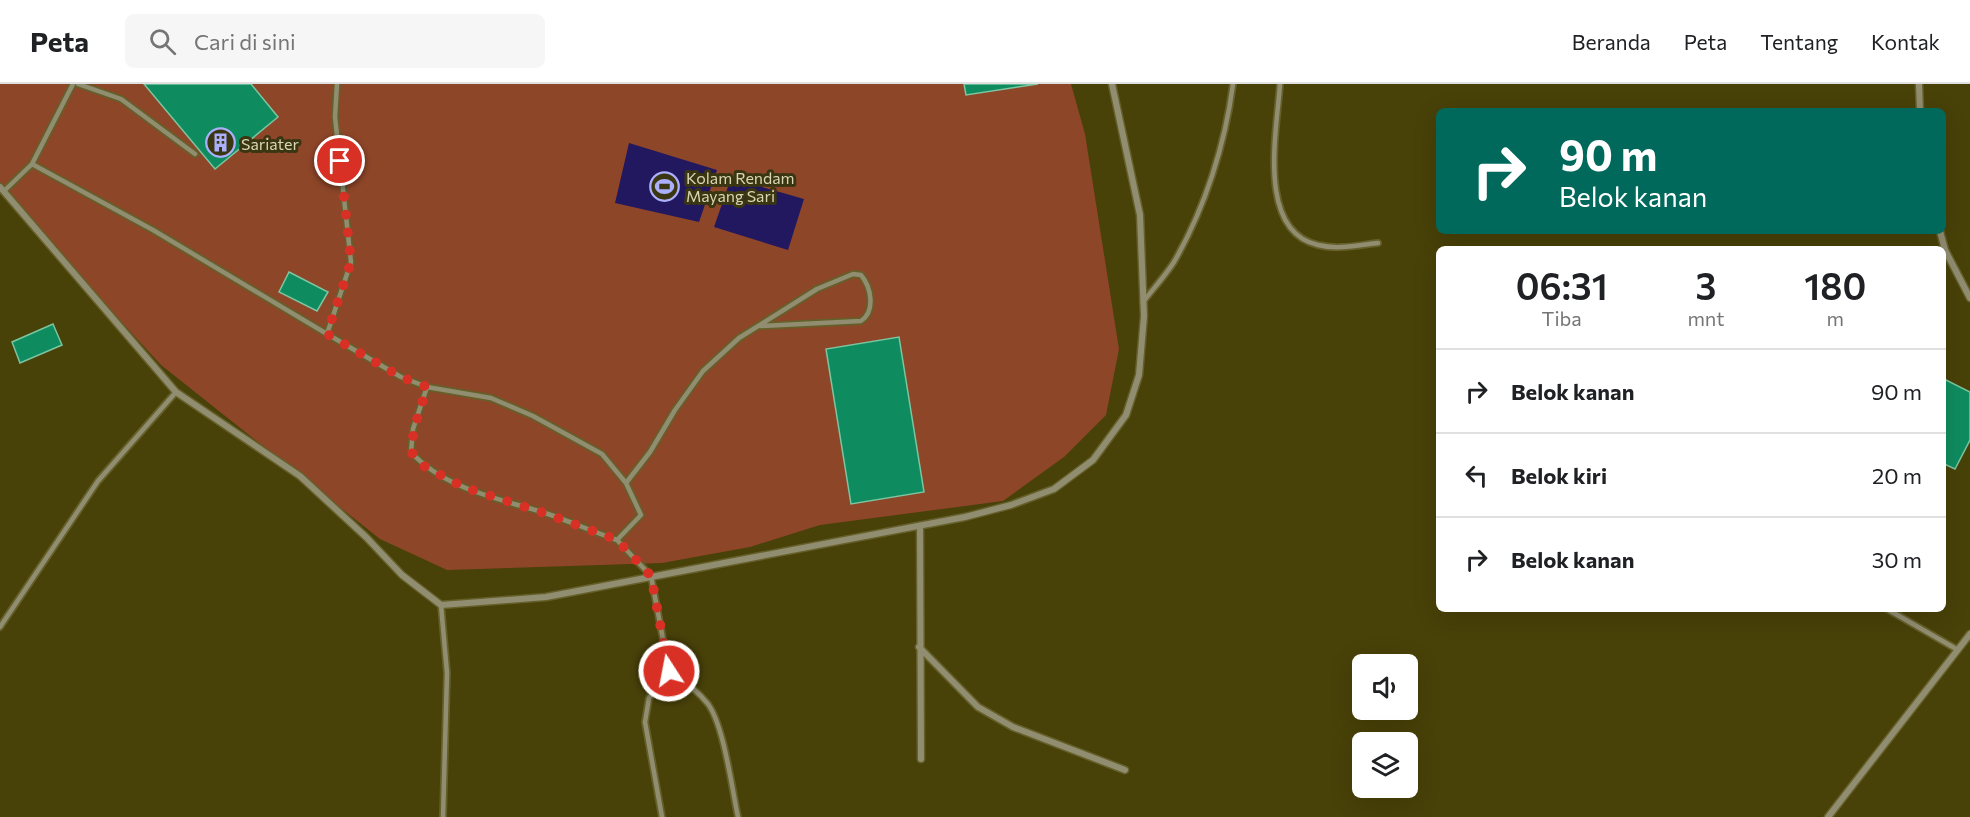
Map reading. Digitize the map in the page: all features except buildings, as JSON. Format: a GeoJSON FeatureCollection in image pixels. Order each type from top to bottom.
{"type":"FeatureCollection","features":[{"type":"Feature","properties":{"kind":"street"},"geometry":{"type":"LineString","coordinates":[[2,189],[176,392],[300,476],[366,537],[402,575],[441,605],[546,597],[965,517],[1053,489],[1093,459],[1126,415],[1139,375],[1143,302],[1140,215],[1112,84]]}},
{"type":"Feature","properties":{"kind":"street"},"geometry":{"type":"LineString","coordinates":[[1919,84],[1920,108]]}},
{"type":"Feature","properties":{"kind":"street"},"geometry":{"type":"LineString","coordinates":[[1946,252],[1970,298]]}},
{"type":"Feature","properties":{"kind":"street"},"geometry":{"type":"LineString","coordinates":[[920,526],[921,759]]}},
{"type":"Feature","properties":{"kind":"street"},"geometry":{"type":"LineString","coordinates":[[1828,817],[1970,634]]}},
{"type":"Feature","properties":{"kind":"street"},"geometry":{"type":"LineString","coordinates":[[919,647],[978,707],[1013,727],[1125,770]]}},
{"type":"Feature","properties":{"kind":"lane"},"geometry":{"type":"LineString","coordinates":[[2,189],[32,164],[73,84]]}},
{"type":"Feature","properties":{"kind":"lane"},"geometry":{"type":"LineString","coordinates":[[78,84],[121,99],[195,154]]}},
{"type":"Feature","properties":{"kind":"lane"},"geometry":{"type":"LineString","coordinates":[[327,334],[351,262],[335,117],[337,84]]}},
{"type":"Feature","properties":{"kind":"lane"},"geometry":{"type":"LineString","coordinates":[[1143,302],[1172,264],[1192,228],[1227,128],[1233,84]]}},
{"type":"Feature","properties":{"kind":"lane"},"geometry":{"type":"LineString","coordinates":[[1280,84],[1275,166],[1276,201],[1284,220],[1297,236],[1318,245],[1346,247],[1378,243]]}},
{"type":"Feature","properties":{"kind":"lane"},"geometry":{"type":"LineString","coordinates":[[32,164],[153,230],[401,377],[427,387],[491,398],[533,416],[602,454],[626,483],[641,515],[617,540]]}},
{"type":"Feature","properties":{"kind":"lane"},"geometry":{"type":"LineString","coordinates":[[626,483],[650,452],[675,410],[703,371],[739,338],[826,285],[853,274],[861,275],[867,283],[871,309],[868,316],[861,321],[760,326]]}},
{"type":"Feature","properties":{"kind":"lane"},"geometry":{"type":"LineString","coordinates":[[427,387],[414,429],[411,452],[424,466],[463,487],[550,515],[617,540],[651,576],[669,671],[692,687],[709,705],[717,725],[738,817]]}},
{"type":"Feature","properties":{"kind":"lane"},"geometry":{"type":"LineString","coordinates":[[0,627],[98,482],[176,392]]}},
{"type":"Feature","properties":{"kind":"lane"},"geometry":{"type":"LineString","coordinates":[[441,605],[447,673],[443,817]]}},
{"type":"Feature","properties":{"kind":"lane"},"geometry":{"type":"LineString","coordinates":[[1892,612],[1958,650]]}},
{"type":"Feature","properties":{"kind":"lane"},"geometry":{"type":"LineString","coordinates":[[662,817],[645,722],[649,698],[669,671]]}},
{"type":"Feature","properties":{"kind":"shaded area"},"geometry":{"type":"Polygon","coordinates":[[[0,84],[1071,84],[1085,134],[1119,349],[1106,415],[1064,457],[1003,501],[820,525],[750,547],[662,563],[447,570],[380,539],[161,365],[0,190],[0,84]]]}},
{"type":"Feature","properties":{"kind":"shaded area","name":"Kolam Rendam Mayang Sari"},"geometry":{"type":"Polygon","coordinates":[[[629,143],[717,170],[699,222],[615,203],[629,143]]]}},
{"type":"Feature","properties":{"kind":"shaded area"},"geometry":{"type":"Polygon","coordinates":[[[731,178],[804,199],[788,250],[714,227],[731,178]]]}},
{"type":"Feature","properties":{"kind":"place","name":"Sariater"},"geometry":{"type":"Point","coordinates":[220,143]}},
{"type":"Feature","properties":{"kind":"place","name":"Kolam Rendam Mayang Sari"},"geometry":{"type":"Point","coordinates":[665,186]}},
{"type":"Feature","properties":{"kind":"route"},"geometry":{"type":"LineString","coordinates":[[340,161],[351,262],[327,334],[401,377],[427,387],[414,429],[411,452],[424,466],[463,487],[550,515],[617,540],[651,576],[669,671]]}}]}
